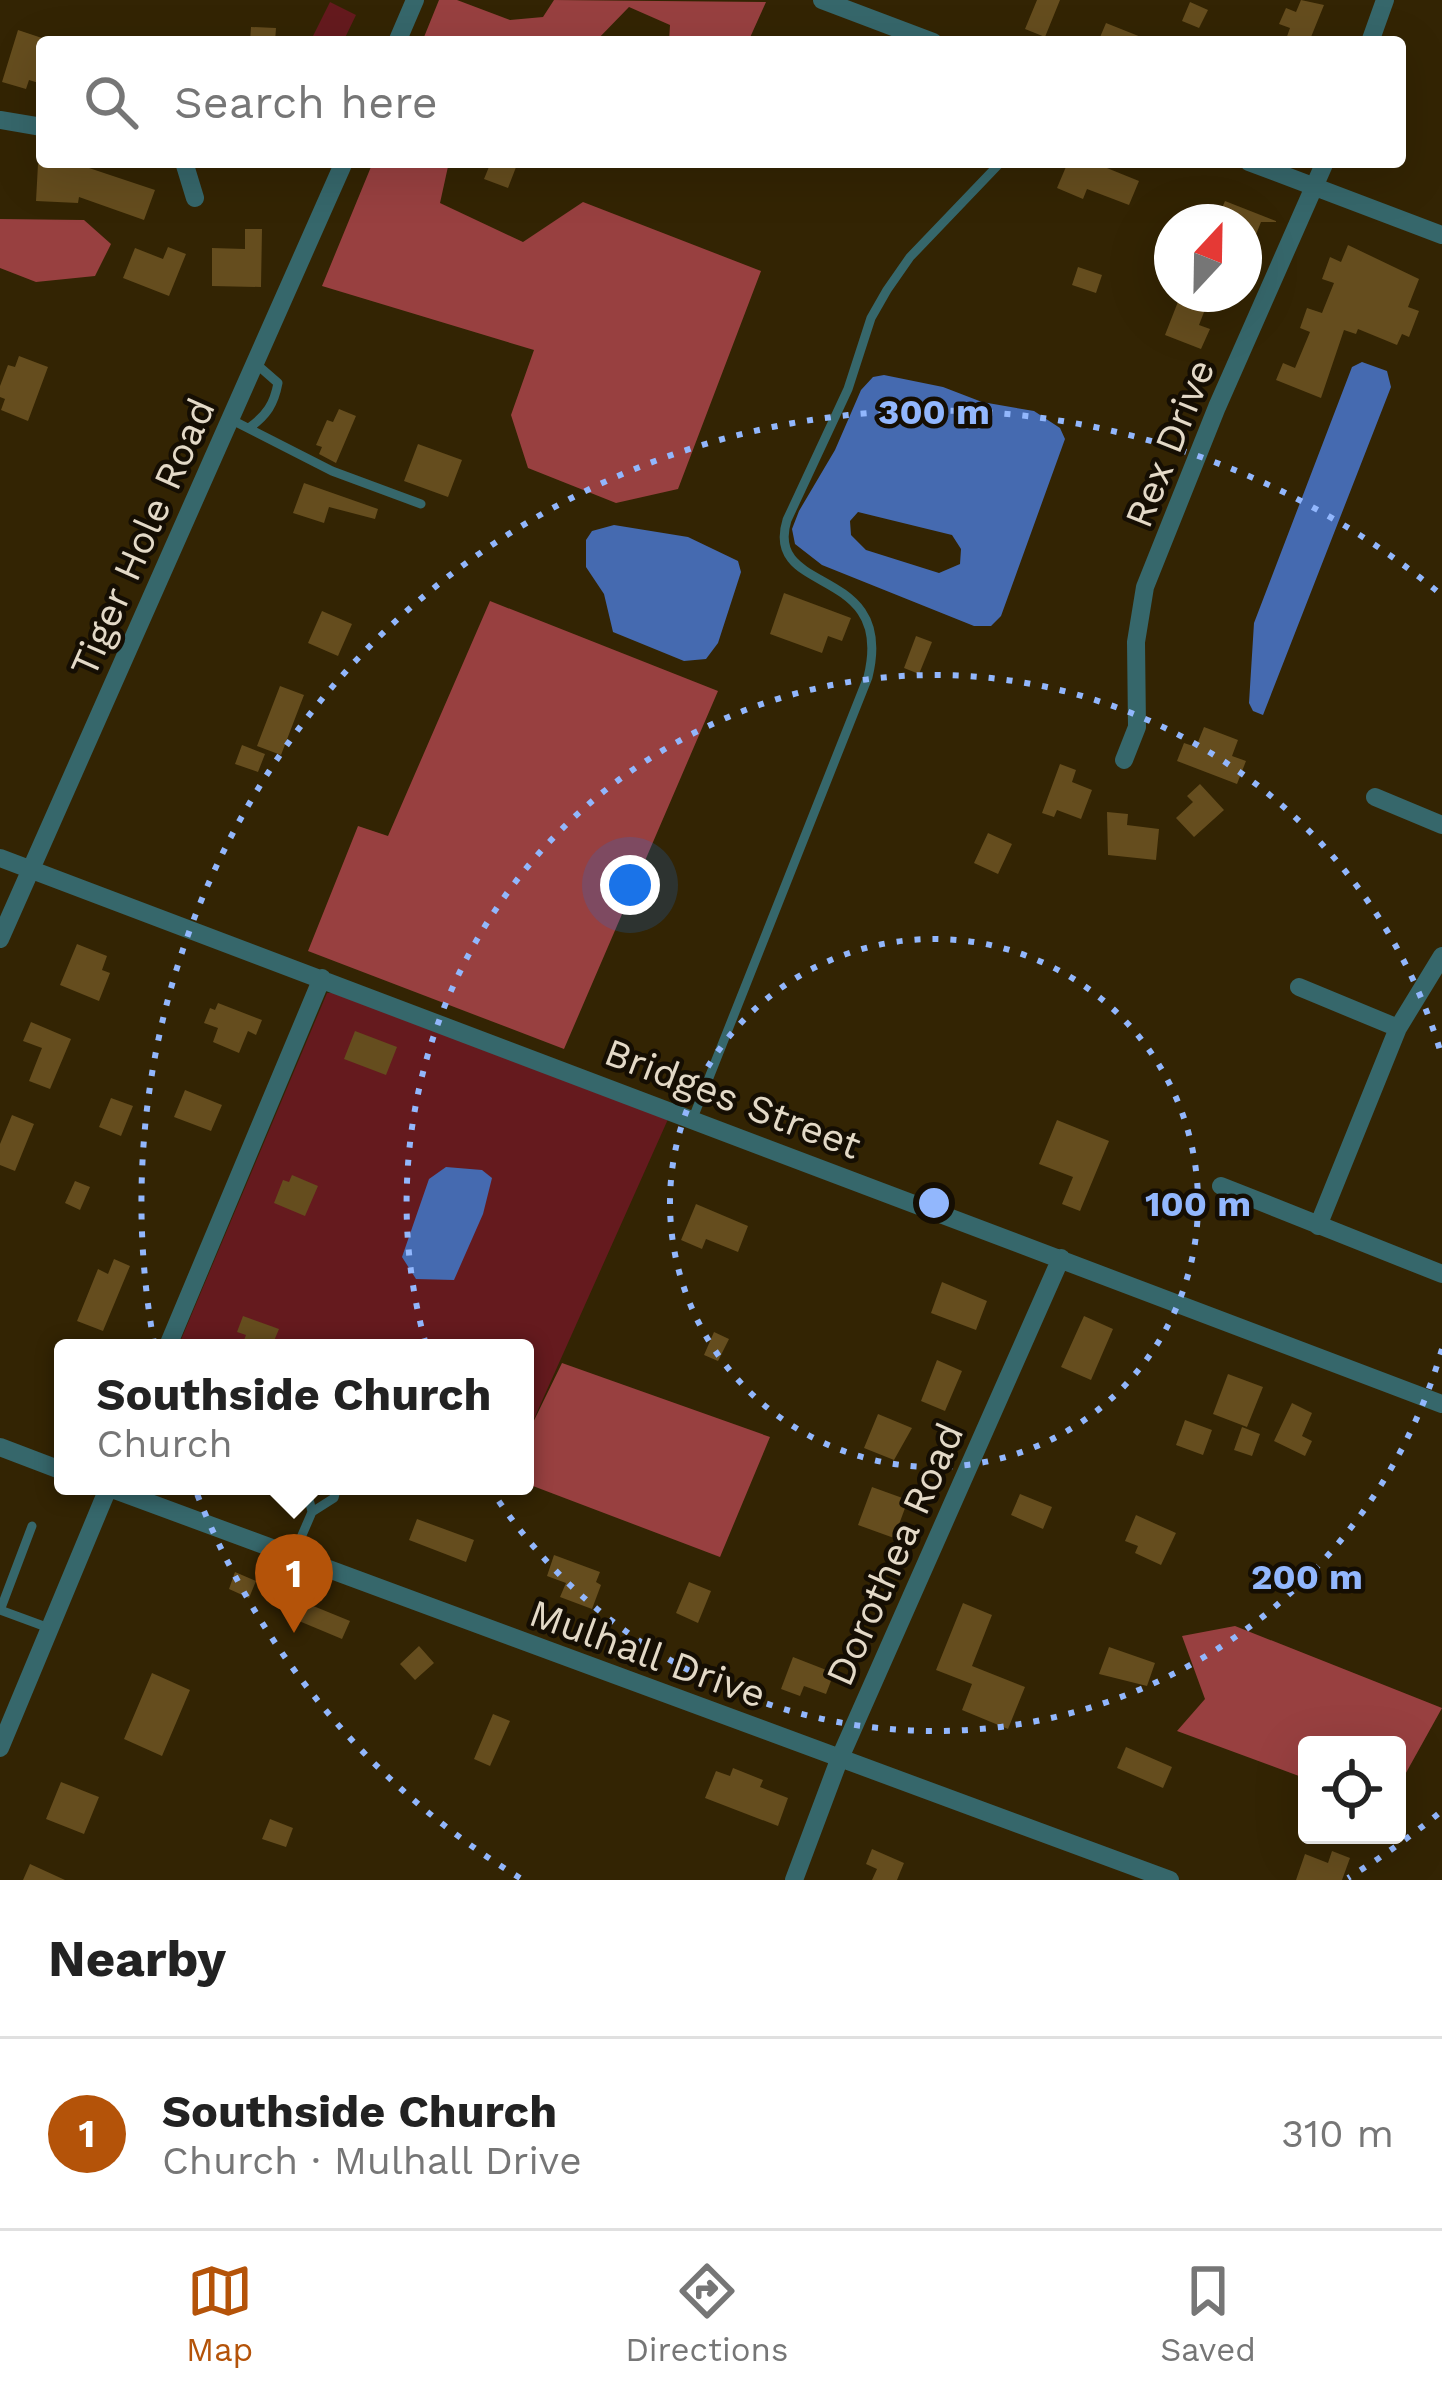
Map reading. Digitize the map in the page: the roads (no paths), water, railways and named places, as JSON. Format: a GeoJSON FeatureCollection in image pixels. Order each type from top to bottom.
{"type":"FeatureCollection","features":[{"type":"Feature","properties":{"kind":"street"},"geometry":{"type":"LineString","coordinates":[[400,36],[415,0]]}},
{"type":"Feature","properties":{"kind":"street"},"geometry":{"type":"LineString","coordinates":[[822,0],[918,36]]}},
{"type":"Feature","properties":{"kind":"street"},"geometry":{"type":"LineString","coordinates":[[1372,36],[1385,0]]}},
{"type":"Feature","properties":{"kind":"street"},"geometry":{"type":"LineString","coordinates":[[0,120],[36,127]]}},
{"type":"Feature","properties":{"kind":"street"},"geometry":{"type":"LineString","coordinates":[[186,168],[195,198]]}},
{"type":"Feature","properties":{"kind":"street","name":"Tiger Hole Road"},"geometry":{"type":"LineString","coordinates":[[0,939],[240,423],[255,363],[341,168]]}},
{"type":"Feature","properties":{"kind":"street"},"geometry":{"type":"LineString","coordinates":[[1265,168],[1442,235]]}},
{"type":"Feature","properties":{"kind":"street","name":"Rex Drive"},"geometry":{"type":"LineString","coordinates":[[1124,760],[1137,727],[1136,642],[1145,587],[1217,407],[1322,168]]}},
{"type":"Feature","properties":{"kind":"street"},"geometry":{"type":"LineString","coordinates":[[1376,797],[1442,825]]}},
{"type":"Feature","properties":{"kind":"street","name":"Bridges Street"},"geometry":{"type":"LineString","coordinates":[[0,858],[1442,1404]]}},
{"type":"Feature","properties":{"kind":"street"},"geometry":{"type":"LineString","coordinates":[[1318,1226],[1398,1028],[1442,956]]}},
{"type":"Feature","properties":{"kind":"street"},"geometry":{"type":"LineString","coordinates":[[171,1339],[322,978]]}},
{"type":"Feature","properties":{"kind":"street"},"geometry":{"type":"LineString","coordinates":[[1299,987],[1398,1028]]}},
{"type":"Feature","properties":{"kind":"street"},"geometry":{"type":"LineString","coordinates":[[1221,1186],[1442,1274]]}},
{"type":"Feature","properties":{"kind":"street","name":"Dorothea Road"},"geometry":{"type":"LineString","coordinates":[[794,1880],[838,1760],[1061,1258]]}},
{"type":"Feature","properties":{"kind":"street"},"geometry":{"type":"LineString","coordinates":[[0,1447],[54,1468]]}},
{"type":"Feature","properties":{"kind":"street"},"geometry":{"type":"LineString","coordinates":[[1,1741],[103,1495]]}},
{"type":"Feature","properties":{"kind":"street","name":"Mulhall Drive"},"geometry":{"type":"LineString","coordinates":[[131,1495],[1128,1873],[1169,1880]]}},
{"type":"Feature","properties":{"kind":"lane"},"geometry":{"type":"LineString","coordinates":[[693,1118],[874,652],[870,625],[859,604],[791,559],[782,534],[848,389],[871,317],[910,257],[995,168]]}},
{"type":"Feature","properties":{"kind":"lane"},"geometry":{"type":"LineString","coordinates":[[240,423],[265,416],[275,400],[278,382],[255,363]]}},
{"type":"Feature","properties":{"kind":"lane"},"geometry":{"type":"LineString","coordinates":[[240,423],[316,464],[421,504]]}},
{"type":"Feature","properties":{"kind":"lane"},"geometry":{"type":"LineString","coordinates":[[308,1495],[312,1512]]}},
{"type":"Feature","properties":{"kind":"lane"},"geometry":{"type":"LineString","coordinates":[[293,1556],[312,1512],[335,1495]]}},
{"type":"Feature","properties":{"kind":"lane"},"geometry":{"type":"LineString","coordinates":[[32,1526],[0,1609],[50,1628]]}},
{"type":"Feature","properties":{"kind":"water"},"geometry":{"type":"Polygon","coordinates":[[[1362,362],[1387,371],[1391,387],[1263,715],[1249,703],[1254,623],[1352,367],[1362,362]]]}},
{"type":"Feature","properties":{"kind":"water"},"geometry":{"type":"Polygon","coordinates":[[[873,377],[943,387],[982,402],[1034,411],[1060,428],[1065,439],[1001,616],[991,626],[974,626],[822,565],[795,544],[792,529],[799,511],[835,450],[861,390],[873,377]],[[858,512],[850,521],[851,535],[866,550],[939,573],[960,564],[961,549],[952,535],[858,512]]]}},
{"type":"Feature","properties":{"kind":"water"},"geometry":{"type":"Polygon","coordinates":[[[614,525],[688,537],[738,561],[741,572],[718,643],[706,659],[684,661],[613,632],[604,594],[586,567],[586,540],[592,531],[614,525]]]}},
{"type":"Feature","properties":{"kind":"water"},"geometry":{"type":"Polygon","coordinates":[[[446,1167],[482,1170],[492,1178],[483,1214],[454,1280],[416,1279],[402,1257],[429,1179],[446,1167]]]}},
{"type":"Feature","properties":{"kind":"place","name":"Southside Church"},"geometry":{"type":"Point","coordinates":[294,1633]}}]}
